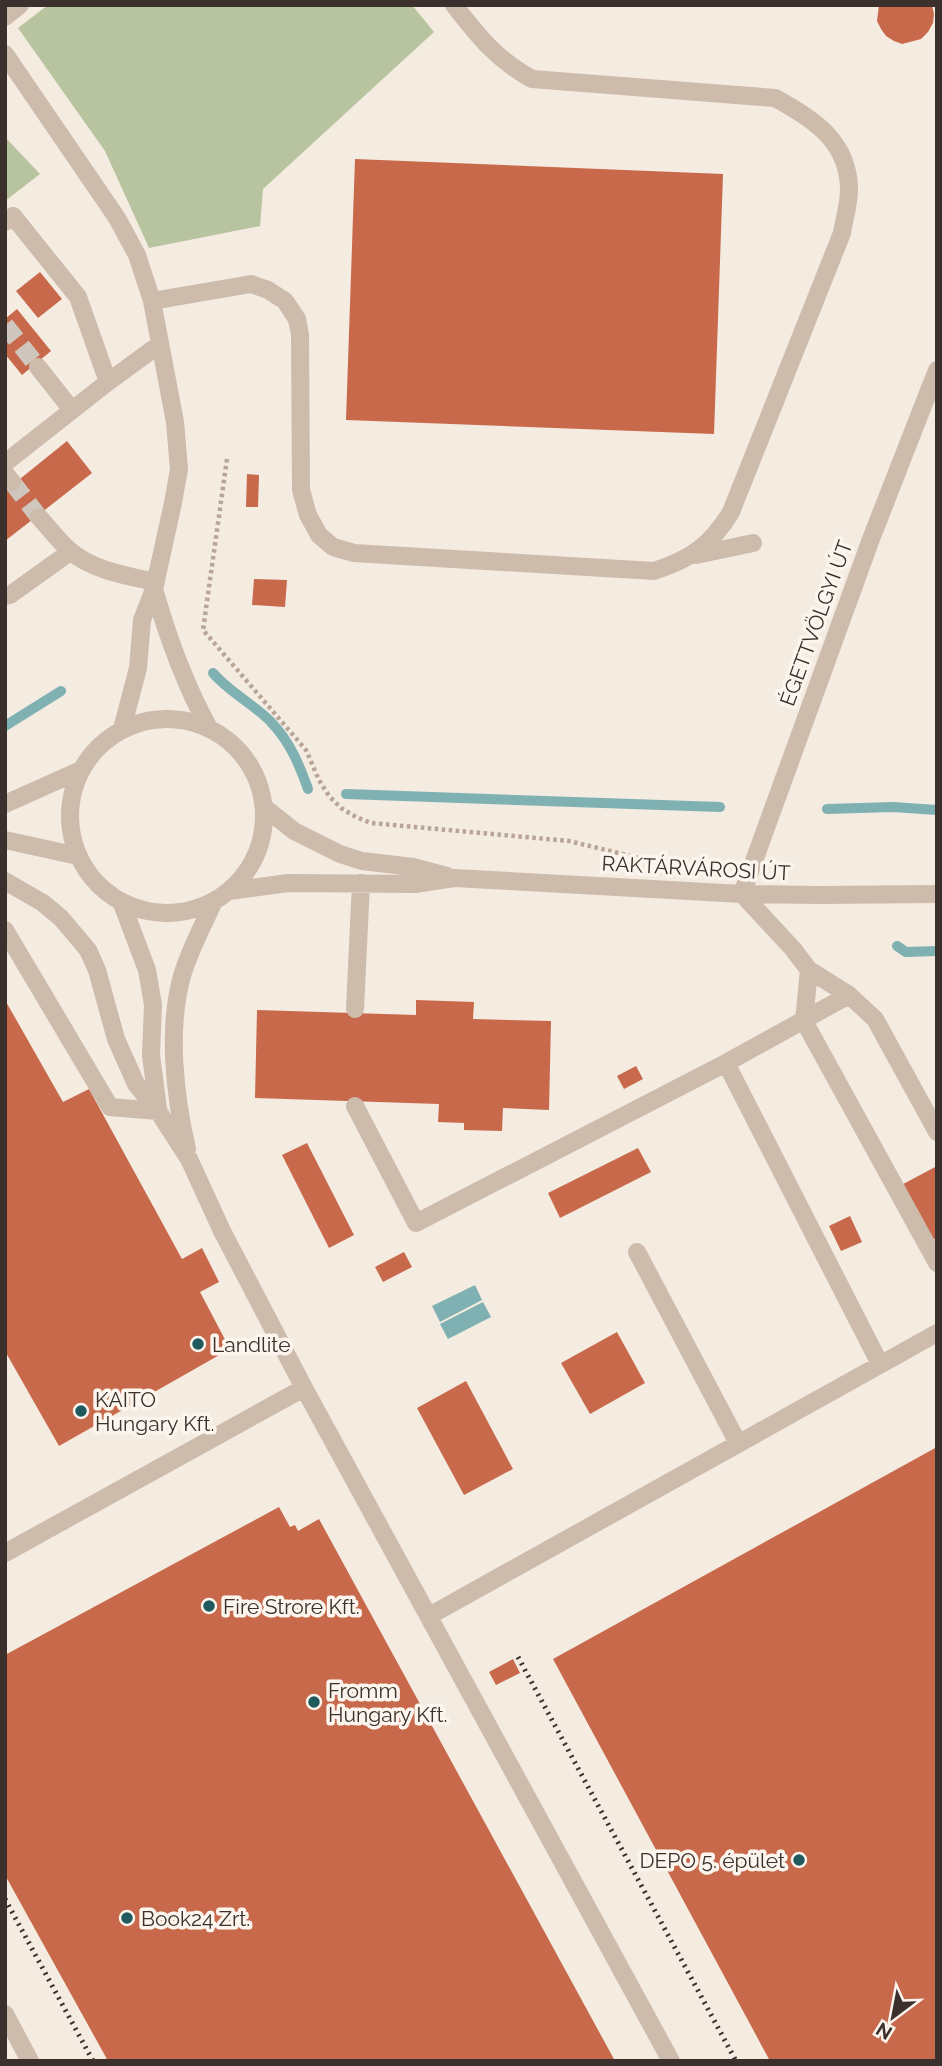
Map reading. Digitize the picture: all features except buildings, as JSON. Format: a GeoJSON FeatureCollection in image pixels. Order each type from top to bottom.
{"type":"FeatureCollection","features":[{"type":"Feature","properties":{"kind":"street"},"geometry":{"type":"LineString","coordinates":[[5,17],[20,5]]}},
{"type":"Feature","properties":{"kind":"street"},"geometry":{"type":"LineString","coordinates":[[454,5],[478,36],[510,68],[532,79],[775,98],[817,124],[835,143],[847,166],[849,193],[842,233],[832,259],[731,512],[722,527],[692,555]]}},
{"type":"Feature","properties":{"kind":"street"},"geometry":{"type":"LineString","coordinates":[[5,54],[117,218],[136,255],[152,301],[175,422],[179,469],[155,585],[142,620],[138,668],[122,729]]}},
{"type":"Feature","properties":{"kind":"street"},"geometry":{"type":"LineString","coordinates":[[5,87],[23,79]]}},
{"type":"Feature","properties":{"kind":"street"},"geometry":{"type":"LineString","coordinates":[[5,222],[13,216],[78,297],[108,382]]}},
{"type":"Feature","properties":{"kind":"street"},"geometry":{"type":"LineString","coordinates":[[152,301],[251,284],[268,290],[285,301],[297,319],[300,335],[300,490],[308,515],[319,535],[333,547],[354,553],[654,570],[692,555],[752,543]]}},
{"type":"Feature","properties":{"kind":"street"},"geometry":{"type":"LineString","coordinates":[[5,463],[160,344]]}},
{"type":"Feature","properties":{"kind":"street"},"geometry":{"type":"LineString","coordinates":[[38,367],[72,410]]}},
{"type":"Feature","properties":{"kind":"street","name":"ÉGETTVÖLGYI ÚT"},"geometry":{"type":"LineString","coordinates":[[742,894],[871,538],[937,370]]}},
{"type":"Feature","properties":{"kind":"street"},"geometry":{"type":"LineString","coordinates":[[39,517],[70,552],[90,563],[155,585]]}},
{"type":"Feature","properties":{"kind":"street"},"geometry":{"type":"LineString","coordinates":[[5,596],[70,552]]}},
{"type":"Feature","properties":{"kind":"street"},"geometry":{"type":"LineString","coordinates":[[155,585],[176,659],[209,728]]}},
{"type":"Feature","properties":{"kind":"street","name":"RAKTÁRVÁROSI ÚT"},"geometry":{"type":"LineString","coordinates":[[174,719],[192,721],[209,728],[226,738],[240,752],[252,768],[260,787],[264,825],[253,862],[229,891],[196,909],[168,912],[139,909],[121,901],[107,893],[96,882],[78,856],[72,839],[70,804],[81,770],[99,746],[122,729],[148,721],[174,719]]}},
{"type":"Feature","properties":{"kind":"street","name":"RAKTÁRVÁROSI ÚT"},"geometry":{"type":"LineString","coordinates":[[5,804],[81,770]]}},
{"type":"Feature","properties":{"kind":"street","name":"RAKTÁRVÁROSI ÚT"},"geometry":{"type":"LineString","coordinates":[[264,807],[294,831],[340,854],[362,861],[413,867],[454,878],[742,894],[937,894]]}},
{"type":"Feature","properties":{"kind":"street"},"geometry":{"type":"LineString","coordinates":[[5,840],[78,856]]}},
{"type":"Feature","properties":{"kind":"street","name":"RAKTÁRVÁROSI ÚT"},"geometry":{"type":"LineString","coordinates":[[229,891],[288,883],[415,884],[454,878]]}},
{"type":"Feature","properties":{"kind":"street"},"geometry":{"type":"LineString","coordinates":[[5,881],[43,903],[61,918],[88,950],[97,970],[116,1040],[136,1084],[158,1111],[189,1159],[222,1231],[304,1388],[671,2061]]}},
{"type":"Feature","properties":{"kind":"street"},"geometry":{"type":"LineString","coordinates":[[355,1009],[361,883]]}},
{"type":"Feature","properties":{"kind":"street"},"geometry":{"type":"LineString","coordinates":[[742,894],[793,948],[809,970],[849,995],[874,1019],[937,1132]]}},
{"type":"Feature","properties":{"kind":"street"},"geometry":{"type":"LineString","coordinates":[[121,901],[147,970],[153,1005],[151,1055],[158,1111]]}},
{"type":"Feature","properties":{"kind":"street"},"geometry":{"type":"LineString","coordinates":[[189,1159],[179,1115],[175,1048],[176,1009],[182,976],[214,901]]}},
{"type":"Feature","properties":{"kind":"street"},"geometry":{"type":"LineString","coordinates":[[5,930],[110,1107],[158,1111]]}},
{"type":"Feature","properties":{"kind":"street"},"geometry":{"type":"LineString","coordinates":[[809,970],[804,1021],[937,1264]]}},
{"type":"Feature","properties":{"kind":"street"},"geometry":{"type":"LineString","coordinates":[[355,1106],[416,1223],[726,1063],[849,995]]}},
{"type":"Feature","properties":{"kind":"street"},"geometry":{"type":"LineString","coordinates":[[726,1063],[880,1364]]}},
{"type":"Feature","properties":{"kind":"street"},"geometry":{"type":"LineString","coordinates":[[637,1252],[738,1443]]}},
{"type":"Feature","properties":{"kind":"street"},"geometry":{"type":"LineString","coordinates":[[429,1616],[937,1333]]}},
{"type":"Feature","properties":{"kind":"street"},"geometry":{"type":"LineString","coordinates":[[5,1553],[304,1388]]}},
{"type":"Feature","properties":{"kind":"street"},"geometry":{"type":"LineString","coordinates":[[5,2014],[30,2061]]}},
{"type":"Feature","properties":{"kind":"path"},"geometry":{"type":"LineString","coordinates":[[227,459],[203,631],[306,750],[324,788],[341,808],[370,823],[569,841],[649,859]]}},
{"type":"Feature","properties":{"kind":"green space"},"geometry":{"type":"Polygon","coordinates":[[[48,5],[412,5],[434,32],[263,189],[260,226],[149,248],[105,151],[18,28],[48,5]]]}},
{"type":"Feature","properties":{"kind":"green space"},"geometry":{"type":"Polygon","coordinates":[[[5,137],[40,174],[5,201],[5,137]]]}},
{"type":"Feature","properties":{"kind":"water"},"geometry":{"type":"Polygon","coordinates":[[[475,1285],[482,1300],[440,1322],[432,1306],[475,1285]]]}},
{"type":"Feature","properties":{"kind":"water"},"geometry":{"type":"Polygon","coordinates":[[[483,1302],[491,1317],[448,1339],[440,1324],[483,1302]]]}},
{"type":"Feature","properties":{"kind":"waterway"},"geometry":{"type":"LineString","coordinates":[[213,673],[264,716],[284,737],[308,789]]}},
{"type":"Feature","properties":{"kind":"waterway"},"geometry":{"type":"LineString","coordinates":[[5,726],[61,691]]}},
{"type":"Feature","properties":{"kind":"waterway"},"geometry":{"type":"LineString","coordinates":[[346,794],[720,807]]}},
{"type":"Feature","properties":{"kind":"waterway"},"geometry":{"type":"LineString","coordinates":[[827,809],[893,807],[937,810]]}},
{"type":"Feature","properties":{"kind":"waterway"},"geometry":{"type":"LineString","coordinates":[[897,946],[906,952],[937,951]]}},
{"type":"Feature","properties":{"kind":"tunnel"},"geometry":{"type":"LineString","coordinates":[[5,325],[38,367]]}},
{"type":"Feature","properties":{"kind":"tunnel"},"geometry":{"type":"LineString","coordinates":[[12,482],[39,517]]}},
{"type":"Feature","properties":{"kind":"railway"},"geometry":{"type":"LineString","coordinates":[[518,1657],[736,2061]]}},
{"type":"Feature","properties":{"kind":"railway"},"geometry":{"type":"LineString","coordinates":[[5,1899],[93,2061]]}},
{"type":"Feature","properties":{"kind":"place","name":"Landlite"},"geometry":{"type":"Point","coordinates":[198,1344]}},
{"type":"Feature","properties":{"kind":"place","name":"KAITO Hungary Kft."},"geometry":{"type":"Point","coordinates":[81,1411]}},
{"type":"Feature","properties":{"kind":"place","name":"Fire Strore Kft."},"geometry":{"type":"Point","coordinates":[209,1606]}},
{"type":"Feature","properties":{"kind":"place","name":"Fromm Hungary Kft."},"geometry":{"type":"Point","coordinates":[314,1702]}},
{"type":"Feature","properties":{"kind":"place","name":"DEPO 5. épület"},"geometry":{"type":"Point","coordinates":[799,1860]}},
{"type":"Feature","properties":{"kind":"place","name":"Book24 Zrt."},"geometry":{"type":"Point","coordinates":[127,1918]}}]}
